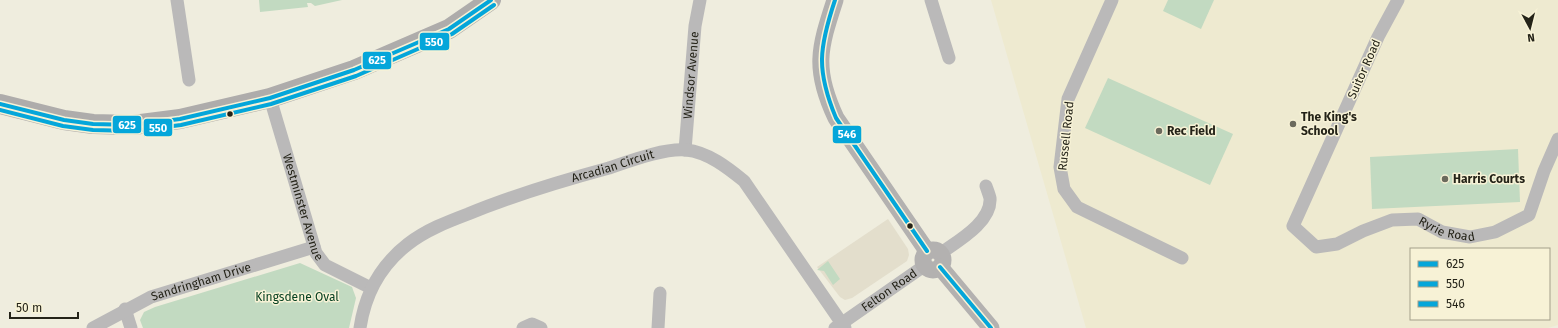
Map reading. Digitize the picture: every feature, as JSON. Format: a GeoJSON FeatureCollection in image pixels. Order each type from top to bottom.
{"type":"FeatureCollection","features":[{"type":"Feature","properties":{"kind":"highway"},"geometry":{"type":"LineString","coordinates":[[0,104],[78,122],[133,125],[180,119],[270,98],[354,70],[432,37],[460,23],[491,0]]}},
{"type":"Feature","properties":{"kind":"main road"},"geometry":{"type":"LineString","coordinates":[[835,0],[824,35],[820,60],[821,80],[826,98],[836,118],[933,259],[991,328]]}},
{"type":"Feature","properties":{"kind":"street"},"geometry":{"type":"LineString","coordinates":[[177,0],[189,80]]}},
{"type":"Feature","properties":{"kind":"street","name":"Windsor Avenue"},"geometry":{"type":"LineString","coordinates":[[685,150],[694,26],[700,0]]}},
{"type":"Feature","properties":{"kind":"street"},"geometry":{"type":"LineString","coordinates":[[931,0],[949,58]]}},
{"type":"Feature","properties":{"kind":"street","name":"Russell Road"},"geometry":{"type":"LineString","coordinates":[[1112,0],[1068,99],[1060,167],[1064,189],[1077,207],[1182,258]]}},
{"type":"Feature","properties":{"kind":"street","name":"Suitor Road"},"geometry":{"type":"LineString","coordinates":[[1293,226],[1378,37],[1398,0]]}},
{"type":"Feature","properties":{"kind":"street","name":"Westminster Avenue"},"geometry":{"type":"LineString","coordinates":[[270,98],[318,258],[325,265],[371,288]]}},
{"type":"Feature","properties":{"kind":"street","name":"Ryrie Road"},"geometry":{"type":"LineString","coordinates":[[1293,226],[1316,247],[1337,244],[1362,230],[1392,220],[1418,218],[1442,232],[1470,238],[1495,232],[1529,215],[1544,171],[1558,139]]}},
{"type":"Feature","properties":{"kind":"street","name":"Arcadian Circuit"},"geometry":{"type":"LineString","coordinates":[[360,328],[363,310],[371,288],[388,262],[409,243],[439,225],[525,192],[652,155],[685,150],[699,153],[726,166],[744,181],[840,327]]}},
{"type":"Feature","properties":{"kind":"street","name":"Felton Road"},"geometry":{"type":"LineString","coordinates":[[840,327],[978,225],[986,214],[990,198],[986,186]]}},
{"type":"Feature","properties":{"kind":"street","name":"Sandringham Drive"},"geometry":{"type":"LineString","coordinates":[[93,328],[125,309],[151,297],[314,247]]}},
{"type":"Feature","properties":{"kind":"street"},"geometry":{"type":"LineString","coordinates":[[658,328],[660,293]]}},
{"type":"Feature","properties":{"kind":"street"},"geometry":{"type":"LineString","coordinates":[[125,309],[131,328]]}},
{"type":"Feature","properties":{"kind":"street"},"geometry":{"type":"LineString","coordinates":[[523,328],[532,324],[541,328]]}},
{"type":"Feature","properties":{"kind":"shaded area","name":"The King's School"},"geometry":{"type":"Polygon","coordinates":[[[991,0],[1558,0],[1558,325],[1548,328],[1086,328],[991,0]]]}},
{"type":"Feature","properties":{"kind":"shaded area"},"geometry":{"type":"Polygon","coordinates":[[[888,219],[908,249],[909,255],[907,261],[852,298],[845,300],[840,297],[817,267],[888,219]]]}},
{"type":"Feature","properties":{"kind":"green space"},"geometry":{"type":"Polygon","coordinates":[[[259,0],[342,0],[315,6],[311,3],[307,3],[308,7],[260,12],[259,0]]]}},
{"type":"Feature","properties":{"kind":"green space"},"geometry":{"type":"Polygon","coordinates":[[[1168,0],[1214,0],[1201,29],[1163,11],[1168,0]]]}},
{"type":"Feature","properties":{"kind":"green space","name":"Rec Field"},"geometry":{"type":"Polygon","coordinates":[[[1108,78],[1233,134],[1210,185],[1085,128],[1108,78]]]}},
{"type":"Feature","properties":{"kind":"green space","name":"Harris Courts"},"geometry":{"type":"Polygon","coordinates":[[[1518,149],[1520,202],[1372,209],[1370,157],[1518,149]]]}},
{"type":"Feature","properties":{"kind":"green space"},"geometry":{"type":"Polygon","coordinates":[[[828,261],[840,279],[833,285],[824,271],[817,270],[828,261]]]}},
{"type":"Feature","properties":{"kind":"green space","name":"Kingsdene Oval"},"geometry":{"type":"Polygon","coordinates":[[[300,263],[352,287],[356,298],[349,328],[143,328],[140,320],[144,312],[155,307],[300,263]]]}},
{"type":"Feature","properties":{"kind":"transit line","name":"625"},"geometry":{"type":"LineString","coordinates":[[0,104],[64,120],[93,124],[133,125],[180,119],[270,98],[354,70],[449,29],[491,0]]}},
{"type":"Feature","properties":{"kind":"transit line","name":"546"},"geometry":{"type":"LineString","coordinates":[[835,0],[826,32],[822,59],[825,86],[836,118],[927,251]]}},
{"type":"Feature","properties":{"kind":"transit line","name":"550"},"geometry":{"type":"LineString","coordinates":[[0,110],[63,126],[93,130],[133,131],[181,125],[271,104],[356,76],[452,34],[494,5]]}},
{"type":"Feature","properties":{"kind":"transit line","name":"546"},"geometry":{"type":"LineString","coordinates":[[940,267],[991,328]]}},
{"type":"Feature","properties":{"kind":"place","name":"The King's School"},"geometry":{"type":"Point","coordinates":[1293,124]}},
{"type":"Feature","properties":{"kind":"place","name":"Rec Field"},"geometry":{"type":"Point","coordinates":[1159,131]}},
{"type":"Feature","properties":{"kind":"place","name":"Harris Courts"},"geometry":{"type":"Point","coordinates":[1445,179]}}]}
